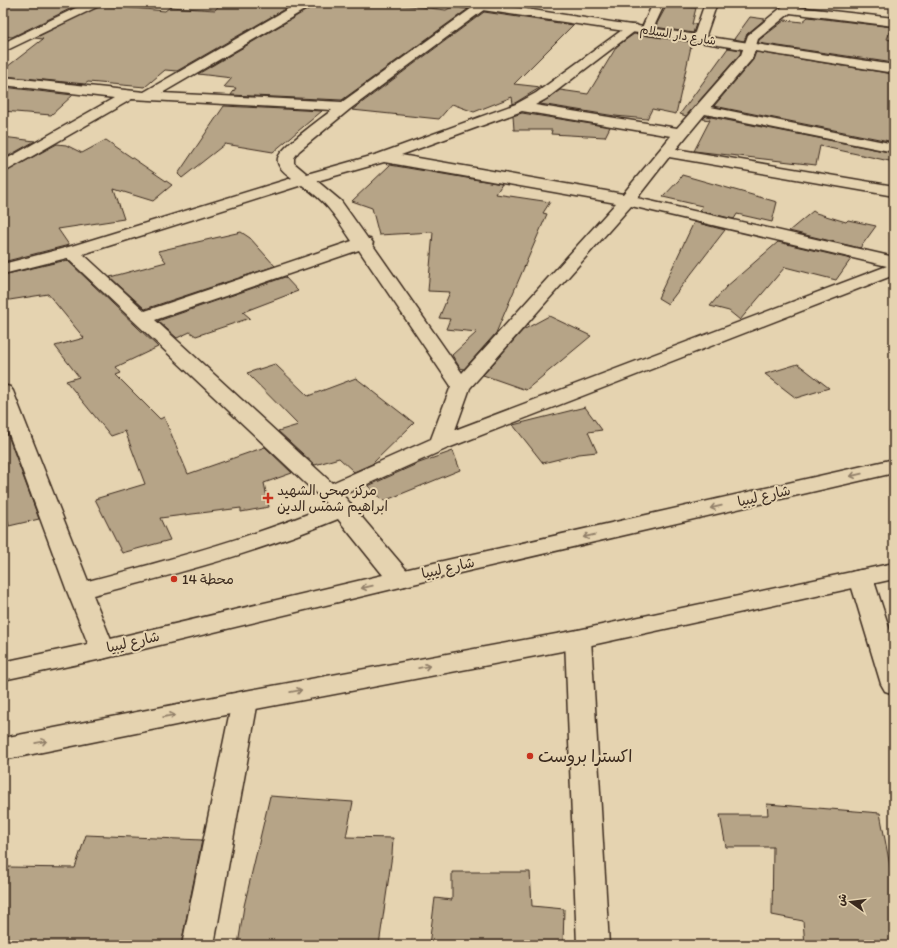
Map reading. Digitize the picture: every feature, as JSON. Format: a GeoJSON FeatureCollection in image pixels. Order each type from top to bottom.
{"type":"FeatureCollection","features":[{"type":"Feature","properties":{"kind":"street"},"geometry":{"type":"LineString","coordinates":[[3,48],[9,42],[95,3]]}},
{"type":"Feature","properties":{"kind":"street"},"geometry":{"type":"LineString","coordinates":[[148,95],[307,3]]}},
{"type":"Feature","properties":{"kind":"street","name":"شارع دار السلام"},"geometry":{"type":"LineString","coordinates":[[462,3],[491,5],[894,70]]}},
{"type":"Feature","properties":{"kind":"street"},"geometry":{"type":"LineString","coordinates":[[3,269],[71,252],[305,179],[383,157],[521,107],[541,96],[640,29],[659,3]]}},
{"type":"Feature","properties":{"kind":"street"},"geometry":{"type":"LineString","coordinates":[[699,38],[711,3]]}},
{"type":"Feature","properties":{"kind":"street"},"geometry":{"type":"LineString","coordinates":[[461,386],[364,243],[335,204],[305,179],[290,169],[286,163],[286,158],[294,148],[345,106],[491,5]]}},
{"type":"Feature","properties":{"kind":"street"},"geometry":{"type":"LineString","coordinates":[[440,443],[461,386],[628,200],[665,152],[747,56],[752,38],[791,6],[894,22]]}},
{"type":"Feature","properties":{"kind":"street"},"geometry":{"type":"LineString","coordinates":[[3,81],[128,94],[345,106]]}},
{"type":"Feature","properties":{"kind":"street"},"geometry":{"type":"LineString","coordinates":[[3,167],[128,94]]}},
{"type":"Feature","properties":{"kind":"street"},"geometry":{"type":"LineString","coordinates":[[521,107],[681,133]]}},
{"type":"Feature","properties":{"kind":"street"},"geometry":{"type":"LineString","coordinates":[[702,109],[894,148]]}},
{"type":"Feature","properties":{"kind":"street"},"geometry":{"type":"LineString","coordinates":[[665,152],[894,191]]}},
{"type":"Feature","properties":{"kind":"street"},"geometry":{"type":"LineString","coordinates":[[383,157],[628,200],[886,260],[894,245]]}},
{"type":"Feature","properties":{"kind":"street"},"geometry":{"type":"LineString","coordinates":[[142,318],[364,243]]}},
{"type":"Feature","properties":{"kind":"street"},"geometry":{"type":"LineString","coordinates":[[71,252],[336,501],[400,579]]}},
{"type":"Feature","properties":{"kind":"street"},"geometry":{"type":"LineString","coordinates":[[79,591],[223,553],[286,532],[336,501],[440,443],[894,269]]}},
{"type":"Feature","properties":{"kind":"street"},"geometry":{"type":"LineString","coordinates":[[3,391],[102,650]]}},
{"type":"Feature","properties":{"kind":"street","name":"شارع ليبيا"},"geometry":{"type":"LineString","coordinates":[[3,671],[102,650],[400,579],[894,466]]}},
{"type":"Feature","properties":{"kind":"street"},"geometry":{"type":"LineString","coordinates":[[3,749],[245,701],[578,639],[894,571]]}},
{"type":"Feature","properties":{"kind":"street"},"geometry":{"type":"LineString","coordinates":[[861,578],[894,684]]}},
{"type":"Feature","properties":{"kind":"street"},"geometry":{"type":"LineString","coordinates":[[578,639],[594,945]]}},
{"type":"Feature","properties":{"kind":"street"},"geometry":{"type":"LineString","coordinates":[[198,945],[245,701]]}},
{"type":"Feature","properties":{"kind":"building"},"geometry":{"type":"Polygon","coordinates":[[[3,3],[82,3],[12,37],[3,36],[3,3]]]}},
{"type":"Feature","properties":{"kind":"building"},"geometry":{"type":"Polygon","coordinates":[[[221,3],[295,3],[177,71],[165,70],[145,87],[88,82],[85,84],[3,76],[3,70],[43,39],[35,38],[101,5],[165,11],[170,7],[215,10],[221,3]]]}},
{"type":"Feature","properties":{"kind":"building"},"geometry":{"type":"Polygon","coordinates":[[[314,3],[387,3],[446,10],[456,5],[458,7],[468,9],[342,100],[231,95],[236,88],[224,87],[232,78],[198,74],[312,7],[314,3]]]}},
{"type":"Feature","properties":{"kind":"building"},"geometry":{"type":"Polygon","coordinates":[[[667,5],[696,8],[692,24],[696,24],[693,33],[655,27],[667,5]]]}},
{"type":"Feature","properties":{"kind":"building"},"geometry":{"type":"Polygon","coordinates":[[[484,12],[573,25],[514,84],[541,87],[513,104],[512,97],[474,112],[452,104],[439,119],[352,110],[484,12]]]}},
{"type":"Feature","properties":{"kind":"building"},"geometry":{"type":"Polygon","coordinates":[[[750,17],[765,19],[747,34],[744,41],[734,39],[750,17]]]}},
{"type":"Feature","properties":{"kind":"building"},"geometry":{"type":"Polygon","coordinates":[[[808,17],[892,27],[887,39],[894,41],[894,63],[758,43],[759,40],[785,20],[802,22],[808,17]]]}},
{"type":"Feature","properties":{"kind":"building"},"geometry":{"type":"Polygon","coordinates":[[[634,34],[692,42],[676,114],[652,109],[647,119],[615,116],[540,104],[560,90],[588,94],[617,46],[634,34]]]}},
{"type":"Feature","properties":{"kind":"building"},"geometry":{"type":"Polygon","coordinates":[[[728,48],[741,50],[740,54],[686,116],[680,114],[728,48]]]}},
{"type":"Feature","properties":{"kind":"building"},"geometry":{"type":"Polygon","coordinates":[[[756,52],[894,74],[894,142],[714,106],[753,60],[756,52]]]}},
{"type":"Feature","properties":{"kind":"building"},"geometry":{"type":"Polygon","coordinates":[[[3,87],[73,95],[51,115],[3,111],[3,87]]]}},
{"type":"Feature","properties":{"kind":"building"},"geometry":{"type":"Polygon","coordinates":[[[224,106],[322,111],[273,152],[225,144],[182,178],[178,174],[224,106]]]}},
{"type":"Feature","properties":{"kind":"building"},"geometry":{"type":"Polygon","coordinates":[[[522,113],[610,127],[605,137],[551,134],[552,130],[514,130],[513,116],[522,113]]]}},
{"type":"Feature","properties":{"kind":"building"},"geometry":{"type":"Polygon","coordinates":[[[706,116],[894,153],[894,162],[820,146],[816,165],[694,151],[710,120],[703,119],[706,116]]]}},
{"type":"Feature","properties":{"kind":"building"},"geometry":{"type":"Polygon","coordinates":[[[3,137],[35,141],[3,159],[3,137]]]}},
{"type":"Feature","properties":{"kind":"building"},"geometry":{"type":"Polygon","coordinates":[[[106,140],[172,185],[153,201],[114,189],[124,219],[58,229],[69,245],[3,262],[3,173],[57,144],[66,145],[82,153],[106,140]]]}},
{"type":"Feature","properties":{"kind":"building"},"geometry":{"type":"Polygon","coordinates":[[[390,165],[502,184],[496,194],[550,202],[543,213],[547,214],[496,333],[464,369],[460,368],[452,355],[477,332],[446,329],[450,319],[439,318],[450,292],[428,291],[433,232],[379,235],[372,208],[352,201],[390,165]]]}},
{"type":"Feature","properties":{"kind":"building"},"geometry":{"type":"Polygon","coordinates":[[[682,175],[777,202],[772,222],[737,214],[734,219],[700,211],[702,206],[663,197],[682,175]]]}},
{"type":"Feature","properties":{"kind":"building"},"geometry":{"type":"Polygon","coordinates":[[[813,211],[846,222],[848,220],[876,226],[860,248],[789,231],[813,211]]]}},
{"type":"Feature","properties":{"kind":"building"},"geometry":{"type":"Polygon","coordinates":[[[694,222],[725,230],[668,304],[658,298],[694,222]]]}},
{"type":"Feature","properties":{"kind":"building"},"geometry":{"type":"Polygon","coordinates":[[[241,232],[250,238],[275,266],[145,309],[110,277],[166,262],[158,251],[241,232]]]}},
{"type":"Feature","properties":{"kind":"building"},"geometry":{"type":"Polygon","coordinates":[[[778,242],[851,259],[836,280],[785,267],[740,320],[729,311],[710,306],[726,287],[778,242]]]}},
{"type":"Feature","properties":{"kind":"building"},"geometry":{"type":"Polygon","coordinates":[[[67,260],[158,347],[116,367],[121,373],[116,375],[160,419],[164,417],[188,474],[265,447],[292,473],[264,483],[269,507],[241,512],[241,508],[160,518],[170,540],[122,553],[95,499],[145,484],[125,431],[111,436],[66,381],[79,377],[55,346],[84,338],[48,294],[3,301],[3,275],[67,260]]]}},
{"type":"Feature","properties":{"kind":"building"},"geometry":{"type":"Polygon","coordinates":[[[285,277],[298,291],[243,312],[250,318],[196,336],[190,332],[177,338],[158,321],[285,277]]]}},
{"type":"Feature","properties":{"kind":"building"},"geometry":{"type":"Polygon","coordinates":[[[549,316],[591,336],[526,390],[483,375],[523,330],[549,316]]]}},
{"type":"Feature","properties":{"kind":"building"},"geometry":{"type":"Polygon","coordinates":[[[275,364],[308,396],[356,378],[414,423],[372,464],[354,472],[339,458],[315,465],[278,431],[298,425],[247,373],[275,364]]]}},
{"type":"Feature","properties":{"kind":"building"},"geometry":{"type":"Polygon","coordinates":[[[798,364],[829,388],[796,398],[765,374],[798,364]]]}},
{"type":"Feature","properties":{"kind":"building"},"geometry":{"type":"Polygon","coordinates":[[[585,407],[602,430],[588,432],[597,452],[579,454],[543,463],[513,425],[585,407]]]}},
{"type":"Feature","properties":{"kind":"building"},"geometry":{"type":"Polygon","coordinates":[[[3,422],[39,519],[9,526],[3,497],[3,422]]]}},
{"type":"Feature","properties":{"kind":"building"},"geometry":{"type":"Polygon","coordinates":[[[453,451],[460,470],[384,501],[368,486],[419,463],[453,451]]]}},
{"type":"Feature","properties":{"kind":"building"},"geometry":{"type":"Polygon","coordinates":[[[270,796],[353,802],[346,837],[393,838],[392,855],[379,945],[238,945],[244,906],[270,796]]]}},
{"type":"Feature","properties":{"kind":"building"},"geometry":{"type":"Polygon","coordinates":[[[767,804],[880,813],[894,887],[894,945],[805,945],[803,921],[772,915],[773,847],[726,847],[720,815],[768,815],[767,804]]]}},
{"type":"Feature","properties":{"kind":"building"},"geometry":{"type":"Polygon","coordinates":[[[86,835],[202,840],[181,945],[3,945],[3,879],[7,867],[75,868],[86,835]]]}},
{"type":"Feature","properties":{"kind":"building"},"geometry":{"type":"Polygon","coordinates":[[[452,872],[530,872],[532,906],[564,909],[563,945],[429,945],[435,898],[452,900],[452,872]]]}},
{"type":"Feature","properties":{"kind":"place","name":"مركز صحي الشهيد ابراهيم شمس الدين"},"geometry":{"type":"Point","coordinates":[268,498]}},
{"type":"Feature","properties":{"kind":"place","name":"محطة 14"},"geometry":{"type":"Point","coordinates":[174,579]}},
{"type":"Feature","properties":{"kind":"place","name":"اكسترا بروست"},"geometry":{"type":"Point","coordinates":[530,756]}}]}
